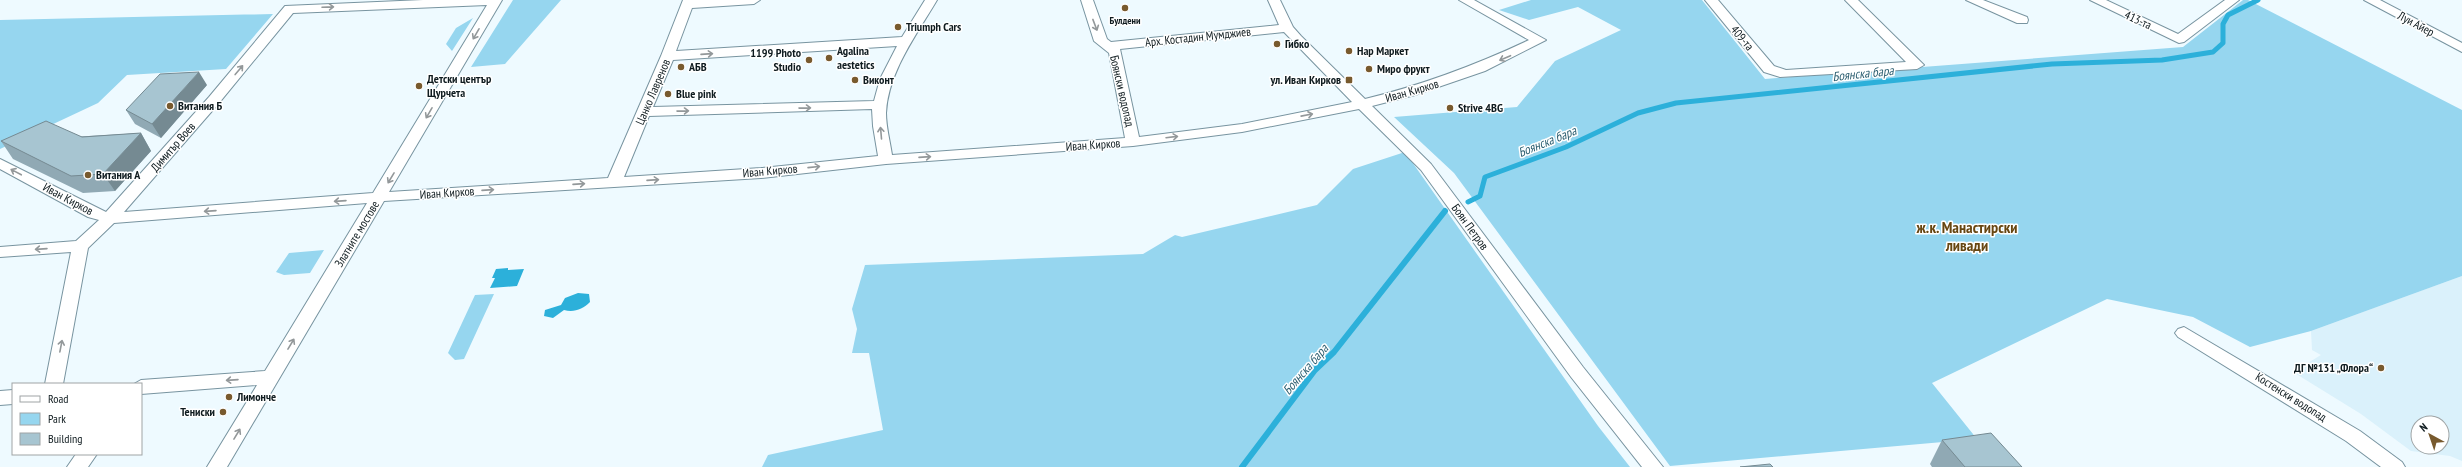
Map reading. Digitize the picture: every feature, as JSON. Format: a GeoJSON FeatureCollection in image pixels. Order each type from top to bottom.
{"type":"FeatureCollection","features":[{"type":"Feature","properties":{"kind":"street","name":"Димитър Воев"},"geometry":{"type":"LineString","coordinates":[[80,246],[110,218],[214,100],[289,9],[496,0]]}},
{"type":"Feature","properties":{"kind":"street","name":"Златните мостове"},"geometry":{"type":"LineString","coordinates":[[217,467],[496,0]]}},
{"type":"Feature","properties":{"kind":"street"},"geometry":{"type":"LineString","coordinates":[[688,2],[754,0]]}},
{"type":"Feature","properties":{"kind":"street"},"geometry":{"type":"LineString","coordinates":[[886,160],[881,135],[880,105],[891,72],[931,0]]}},
{"type":"Feature","properties":{"kind":"street","name":"Боянски водопад"},"geometry":{"type":"LineString","coordinates":[[1087,0],[1101,41],[1115,52],[1133,142]]}},
{"type":"Feature","properties":{"kind":"street","name":"Боян Петров"},"geometry":{"type":"LineString","coordinates":[[1274,0],[1287,28],[1426,167],[1578,372],[1653,467]]}},
{"type":"Feature","properties":{"kind":"street","name":"Иван Кирков"},"geometry":{"type":"LineString","coordinates":[[0,163],[94,214],[110,218],[379,198],[761,173],[886,160],[1133,142],[1242,128],[1363,104],[1410,92],[1480,68],[1539,40],[1465,0]]}},
{"type":"Feature","properties":{"kind":"street","name":"409-та"},"geometry":{"type":"LineString","coordinates":[[1711,0],[1769,69],[1776,73],[1785,74],[1917,65],[1851,0]]}},
{"type":"Feature","properties":{"kind":"street"},"geometry":{"type":"LineString","coordinates":[[1972,0],[2022,20]]}},
{"type":"Feature","properties":{"kind":"street","name":"413-та"},"geometry":{"type":"LineString","coordinates":[[2096,0],[2179,39],[2233,0]]}},
{"type":"Feature","properties":{"kind":"street","name":"Луи Айер"},"geometry":{"type":"LineString","coordinates":[[2370,0],[2462,48]]}},
{"type":"Feature","properties":{"kind":"street","name":"Цанко Лавренов"},"geometry":{"type":"LineString","coordinates":[[614,182],[668,56],[688,2]]}},
{"type":"Feature","properties":{"kind":"street","name":"Арх. Костадин Мумджиев"},"geometry":{"type":"LineString","coordinates":[[1109,46],[1287,28]]}},
{"type":"Feature","properties":{"kind":"street"},"geometry":{"type":"LineString","coordinates":[[668,56],[907,42]]}},
{"type":"Feature","properties":{"kind":"street"},"geometry":{"type":"LineString","coordinates":[[644,112],[880,105]]}},
{"type":"Feature","properties":{"kind":"street"},"geometry":{"type":"LineString","coordinates":[[0,252],[80,246],[54,383]]}},
{"type":"Feature","properties":{"kind":"street","name":"Костенски водопад"},"geometry":{"type":"LineString","coordinates":[[2184,333],[2353,436],[2395,467]]}},
{"type":"Feature","properties":{"kind":"street"},"geometry":{"type":"LineString","coordinates":[[142,387],[271,377]]}},
{"type":"Feature","properties":{"kind":"street"},"geometry":{"type":"LineString","coordinates":[[0,398],[12,397]]}},
{"type":"Feature","properties":{"kind":"street"},"geometry":{"type":"LineString","coordinates":[[77,467],[86,455]]}},
{"type":"Feature","properties":{"kind":"shaded area"},"geometry":{"type":"Polygon","coordinates":[[[508,268],[508,270],[524,269],[517,286],[490,288],[495,278],[492,278],[496,269],[508,268]]]}},
{"type":"Feature","properties":{"kind":"shaded area","name":"ДГ №131 „Флора“"},"geometry":{"type":"Polygon","coordinates":[[[2462,276],[2462,461],[2450,456],[2442,455],[2450,455],[2450,415],[2410,415],[2410,450],[2361,414],[2293,372],[2321,355],[2312,350],[2311,331],[2462,276]]]}},
{"type":"Feature","properties":{"kind":"shaded area"},"geometry":{"type":"Polygon","coordinates":[[[578,293],[589,294],[590,302],[578,310],[564,310],[553,318],[544,316],[545,310],[561,305],[565,298],[578,293]]]}},
{"type":"Feature","properties":{"kind":"green space"},"geometry":{"type":"Polygon","coordinates":[[[513,0],[561,0],[505,64],[471,67],[513,0]]]}},
{"type":"Feature","properties":{"kind":"green space"},"geometry":{"type":"Polygon","coordinates":[[[1531,0],[1702,0],[1765,79],[2183,47],[2243,0],[2248,0],[2462,110],[2462,276],[2311,331],[2250,347],[2193,317],[2107,299],[1932,383],[1977,439],[1670,466],[1454,173],[1394,117],[1517,107],[1555,61],[1621,30],[1578,7],[1529,20],[1499,10],[1531,0]]]}},
{"type":"Feature","properties":{"kind":"green space"},"geometry":{"type":"Polygon","coordinates":[[[273,14],[226,69],[127,75],[98,103],[0,149],[0,20],[273,14]]]}},
{"type":"Feature","properties":{"kind":"green space"},"geometry":{"type":"Polygon","coordinates":[[[473,18],[452,51],[446,44],[456,28],[473,18]]]}},
{"type":"Feature","properties":{"kind":"green space"},"geometry":{"type":"Polygon","coordinates":[[[1405,152],[1598,426],[1630,467],[762,467],[768,455],[883,430],[869,353],[852,353],[857,329],[852,309],[865,265],[1143,254],[1175,235],[1182,237],[1317,205],[1353,169],[1405,152]]]}},
{"type":"Feature","properties":{"kind":"green space"},"geometry":{"type":"Polygon","coordinates":[[[324,250],[310,273],[284,275],[276,272],[289,253],[324,250]]]}},
{"type":"Feature","properties":{"kind":"green space"},"geometry":{"type":"Polygon","coordinates":[[[494,294],[464,359],[455,360],[448,353],[475,295],[494,294]]]}},
{"type":"Feature","properties":{"kind":"building"},"geometry":{"type":"Polygon","coordinates":[[[199,72],[152,124],[126,110],[160,74],[199,72]]]}},
{"type":"Feature","properties":{"kind":"building"},"geometry":{"type":"Polygon","coordinates":[[[46,121],[82,137],[141,133],[103,174],[71,176],[1,141],[46,121]]]}},
{"type":"Feature","properties":{"kind":"building"},"geometry":{"type":"Polygon","coordinates":[[[1991,433],[2022,467],[1965,467],[1942,440],[1991,433]]]}},
{"type":"Feature","properties":{"kind":"building"},"geometry":{"type":"Polygon","coordinates":[[[1770,464],[1773,467],[1740,467],[1770,464]]]}},
{"type":"Feature","properties":{"kind":"waterway","name":"Боянска бара"},"geometry":{"type":"LineString","coordinates":[[1468,202],[1480,196],[1485,177],[1566,147],[1638,113],[1676,103],[2052,64],[2162,60],[2213,52],[2223,43],[2223,24],[2228,15],[2258,0]]}},
{"type":"Feature","properties":{"kind":"waterway","name":"Боянска бара"},"geometry":{"type":"LineString","coordinates":[[1242,467],[1315,370],[1334,352],[1445,211]]}},
{"type":"Feature","properties":{"kind":"place","name":"Булдени"},"geometry":{"type":"Point","coordinates":[1125,8]}},
{"type":"Feature","properties":{"kind":"place","name":"Triumph Cars"},"geometry":{"type":"Point","coordinates":[898,27]}},
{"type":"Feature","properties":{"kind":"place","name":"Гибко"},"geometry":{"type":"Point","coordinates":[1277,44]}},
{"type":"Feature","properties":{"kind":"place","name":"Нар Маркет"},"geometry":{"type":"Point","coordinates":[1349,51]}},
{"type":"Feature","properties":{"kind":"place","name":"Agalina aestetics"},"geometry":{"type":"Point","coordinates":[829,58]}},
{"type":"Feature","properties":{"kind":"place","name":"1199 Photo Studio"},"geometry":{"type":"Point","coordinates":[809,60]}},
{"type":"Feature","properties":{"kind":"place","name":"АБВ"},"geometry":{"type":"Point","coordinates":[681,67]}},
{"type":"Feature","properties":{"kind":"place","name":"Миро фрукт"},"geometry":{"type":"Point","coordinates":[1369,69]}},
{"type":"Feature","properties":{"kind":"place","name":"Виконт"},"geometry":{"type":"Point","coordinates":[855,80]}},
{"type":"Feature","properties":{"kind":"place","name":"ул. Иван Кирков"},"geometry":{"type":"Point","coordinates":[1349,80]}},
{"type":"Feature","properties":{"kind":"place","name":"Детски център Щурчета"},"geometry":{"type":"Point","coordinates":[419,86]}},
{"type":"Feature","properties":{"kind":"place","name":"Blue pink"},"geometry":{"type":"Point","coordinates":[668,94]}},
{"type":"Feature","properties":{"kind":"place","name":"Витания Б"},"geometry":{"type":"Point","coordinates":[170,106]}},
{"type":"Feature","properties":{"kind":"place","name":"Strive 4BG"},"geometry":{"type":"Point","coordinates":[1450,108]}},
{"type":"Feature","properties":{"kind":"place","name":"Витания А"},"geometry":{"type":"Point","coordinates":[88,175]}},
{"type":"Feature","properties":{"kind":"place","name":"ДГ №131 „Флора“"},"geometry":{"type":"Point","coordinates":[2381,368]}},
{"type":"Feature","properties":{"kind":"place","name":"Лимонче"},"geometry":{"type":"Point","coordinates":[229,397]}},
{"type":"Feature","properties":{"kind":"place","name":"Тениски"},"geometry":{"type":"Point","coordinates":[223,412]}},
{"type":"Feature","properties":{"kind":"district","name":"ж.к. Манастирски ливади"},"geometry":{"type":"Point","coordinates":[1967,236]}}]}
